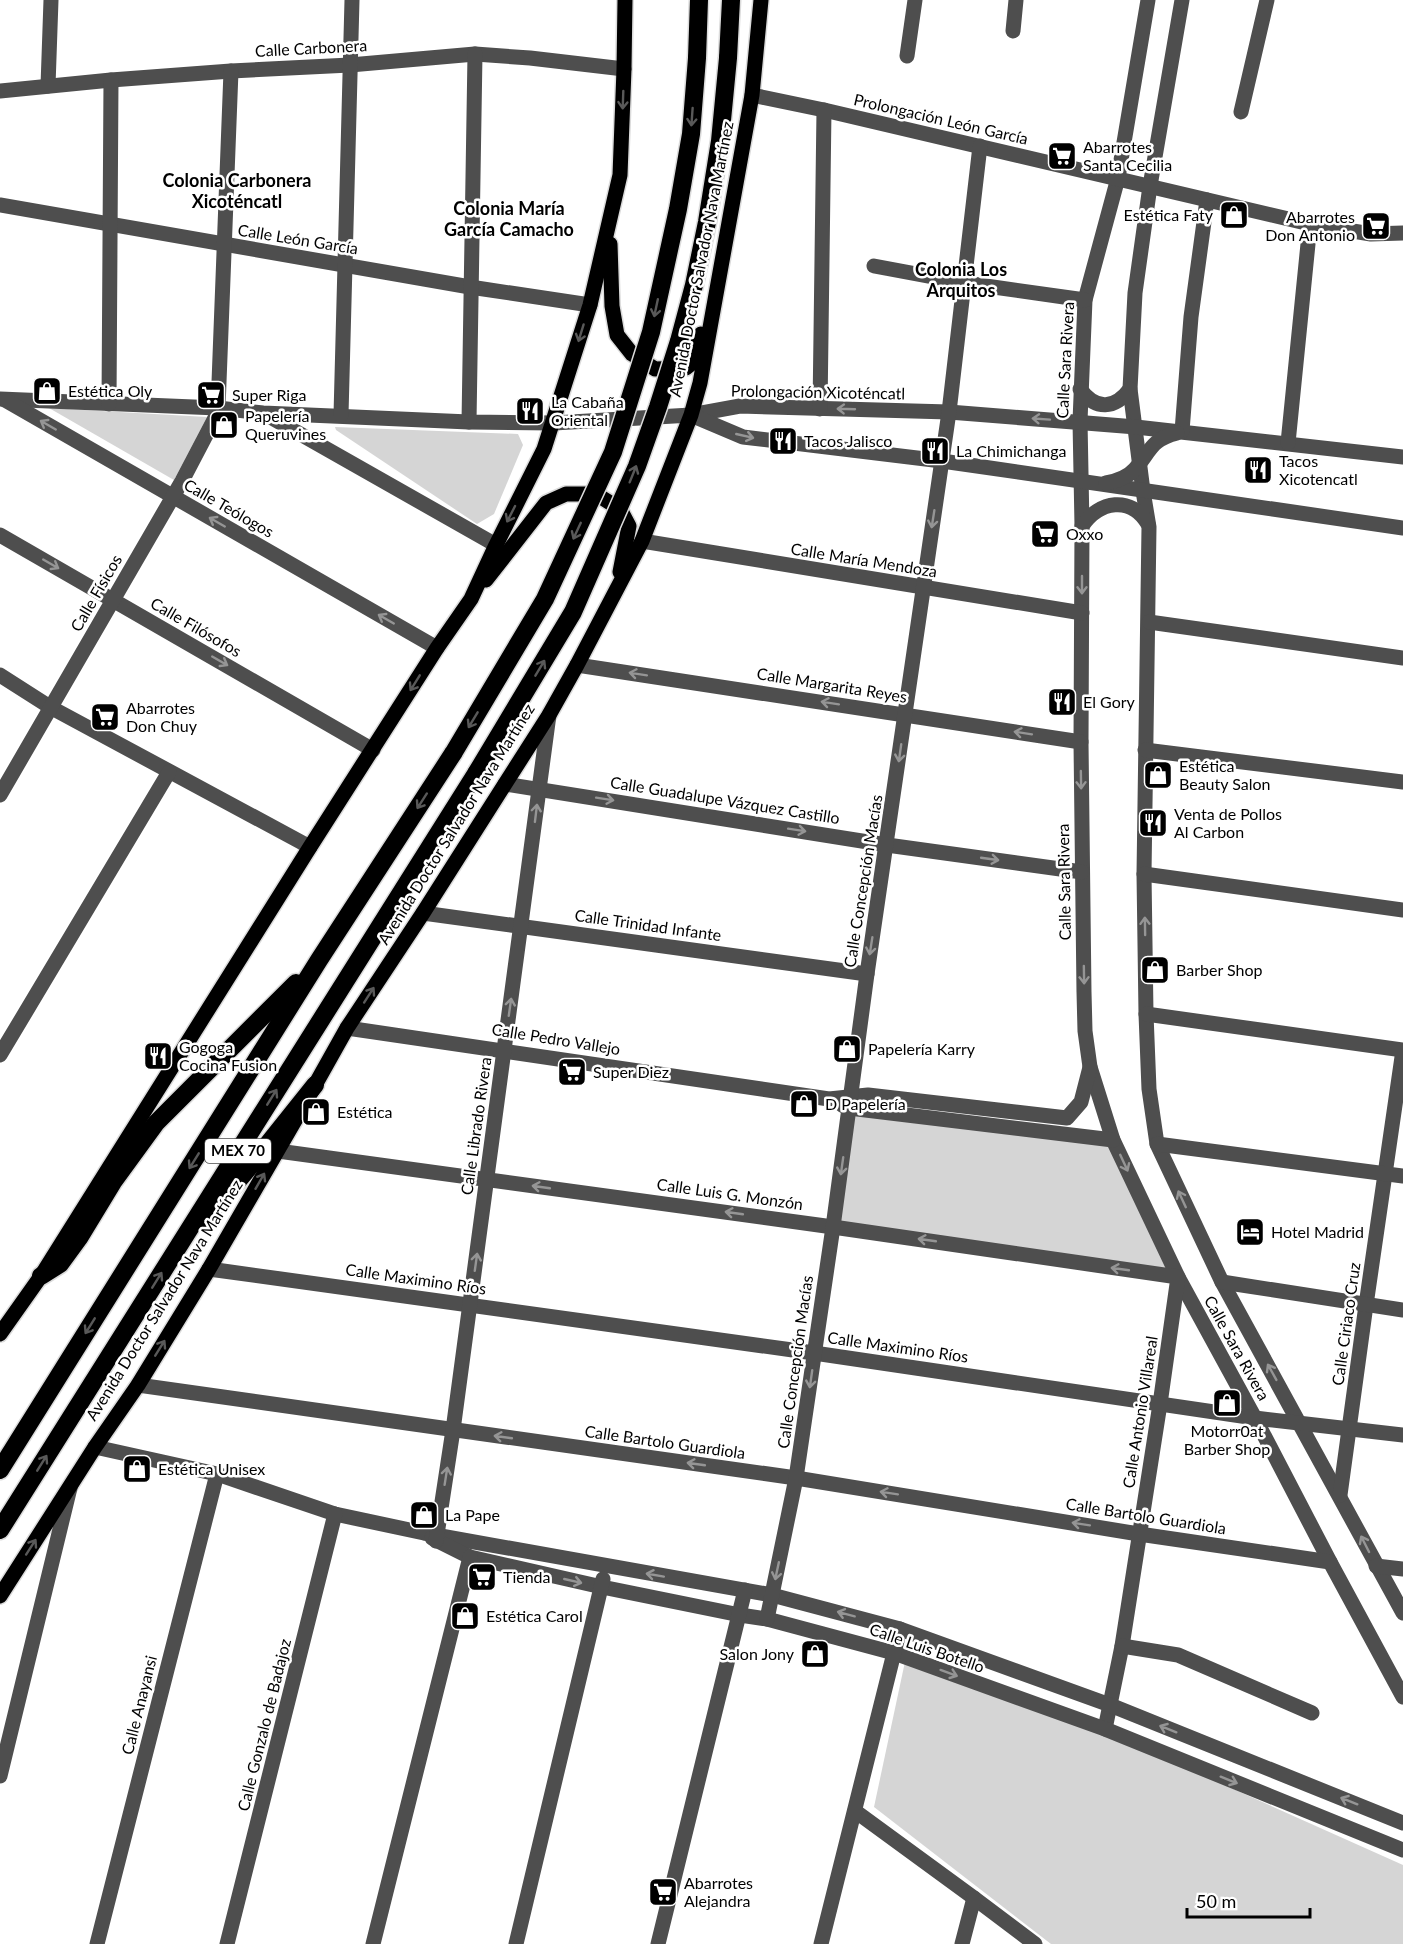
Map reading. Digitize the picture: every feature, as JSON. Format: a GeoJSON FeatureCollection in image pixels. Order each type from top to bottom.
{"type":"FeatureCollection","features":[{"type":"Feature","properties":{"kind":"highway","name":"Avenida Doctor Salvador Nava Martínez"},"geometry":{"type":"LineString","coordinates":[[0,1470],[319,960],[454,752],[545,599],[613,452],[651,332],[678,209],[691,134],[699,0]]}},
{"type":"Feature","properties":{"kind":"highway","name":"Avenida Doctor Salvador Nava Martínez"},"geometry":{"type":"LineString","coordinates":[[0,1530],[477,772],[573,612],[637,466],[658,407],[691,296],[707,222],[720,141],[731,0]]}},
{"type":"Feature","properties":{"kind":"highway"},"geometry":{"type":"LineString","coordinates":[[41,1276],[60,1264],[79,1238],[113,1182],[156,1123],[319,960]]}},
{"type":"Feature","properties":{"kind":"highway"},"geometry":{"type":"LineString","coordinates":[[181,1243],[212,1213],[315,1085]]}},
{"type":"Feature","properties":{"kind":"main road"},"geometry":{"type":"LineString","coordinates":[[471,598],[544,449],[590,305],[620,176],[625,0]]}},
{"type":"Feature","properties":{"kind":"main road","name":"Avenida Doctor Salvador Nava Martínez"},"geometry":{"type":"LineString","coordinates":[[0,1596],[95,1447],[138,1385],[209,1269],[347,1028],[423,914],[549,715],[642,541],[691,415],[700,383],[752,95],[761,0]]}},
{"type":"Feature","properties":{"kind":"main road"},"geometry":{"type":"LineString","coordinates":[[609,223],[612,306],[617,335],[632,354],[655,369],[686,369],[691,364],[708,315],[716,300]]}},
{"type":"Feature","properties":{"kind":"main road"},"geometry":{"type":"LineString","coordinates":[[0,1334],[41,1276],[437,648],[471,598],[546,503],[566,494],[597,494],[620,509],[628,526],[617,589]]}},
{"type":"Feature","properties":{"kind":"street"},"geometry":{"type":"LineString","coordinates":[[48,86],[51,0]]}},
{"type":"Feature","properties":{"kind":"street"},"geometry":{"type":"LineString","coordinates":[[341,415],[352,0]]}},
{"type":"Feature","properties":{"kind":"street"},"geometry":{"type":"LineString","coordinates":[[908,56],[915,0]]}},
{"type":"Feature","properties":{"kind":"street"},"geometry":{"type":"LineString","coordinates":[[1012,31],[1017,0]]}},
{"type":"Feature","properties":{"kind":"street","name":"Calle Sara Rivera"},"geometry":{"type":"LineString","coordinates":[[1148,0],[1118,178],[1085,300],[1080,389],[1082,872],[1085,1031],[1090,1067],[1113,1140],[1178,1277],[1403,1696]]}},
{"type":"Feature","properties":{"kind":"street","name":"Calle Sara Rivera"},"geometry":{"type":"LineString","coordinates":[[1182,0],[1150,186],[1136,292],[1130,389],[1149,527],[1144,874],[1149,1089],[1157,1144],[1222,1282],[1403,1613]]}},
{"type":"Feature","properties":{"kind":"street"},"geometry":{"type":"LineString","coordinates":[[1241,112],[1268,0]]}},
{"type":"Feature","properties":{"kind":"street"},"geometry":{"type":"LineString","coordinates":[[469,422],[475,54]]}},
{"type":"Feature","properties":{"kind":"street","name":"Calle Carbonera"},"geometry":{"type":"LineString","coordinates":[[0,91],[231,70],[350,65],[475,54],[530,57],[624,69]]}},
{"type":"Feature","properties":{"kind":"street"},"geometry":{"type":"LineString","coordinates":[[218,408],[231,70]]}},
{"type":"Feature","properties":{"kind":"street"},"geometry":{"type":"LineString","coordinates":[[109,404],[111,80]]}},
{"type":"Feature","properties":{"kind":"street","name":"Prolongación León García"},"geometry":{"type":"LineString","coordinates":[[752,95],[1310,224],[1371,234],[1403,234]]}},
{"type":"Feature","properties":{"kind":"street"},"geometry":{"type":"LineString","coordinates":[[820,409],[824,110]]}},
{"type":"Feature","properties":{"kind":"street","name":"Calle Concepción Macías"},"geometry":{"type":"LineString","coordinates":[[767,1618],[796,1478],[833,1227],[867,974],[949,412],[980,146]]}},
{"type":"Feature","properties":{"kind":"street"},"geometry":{"type":"LineString","coordinates":[[1139,455],[1160,439],[1182,431],[1191,317],[1207,200]]}},
{"type":"Feature","properties":{"kind":"street","name":"Calle León García"},"geometry":{"type":"LineString","coordinates":[[0,205],[470,287],[590,305]]}},
{"type":"Feature","properties":{"kind":"street"},"geometry":{"type":"LineString","coordinates":[[1288,444],[1310,224]]}},
{"type":"Feature","properties":{"kind":"street"},"geometry":{"type":"LineString","coordinates":[[874,266],[965,283],[1085,300]]}},
{"type":"Feature","properties":{"kind":"street"},"geometry":{"type":"LineString","coordinates":[[1080,389],[1093,402],[1108,405],[1122,399],[1130,389]]}},
{"type":"Feature","properties":{"kind":"street","name":"Prolongación Xicoténcatl"},"geometry":{"type":"LineString","coordinates":[[2,399],[469,422],[554,423],[691,415],[740,406],[949,412],[1182,431],[1403,457]]}},
{"type":"Feature","properties":{"kind":"street","name":"Calle Teólogos"},"geometry":{"type":"LineString","coordinates":[[2,399],[437,648]]}},
{"type":"Feature","properties":{"kind":"street","name":"Calle Físicos"},"geometry":{"type":"LineString","coordinates":[[0,795],[173,497],[218,408]]}},
{"type":"Feature","properties":{"kind":"street"},"geometry":{"type":"LineString","coordinates":[[263,413],[496,545]]}},
{"type":"Feature","properties":{"kind":"street"},"geometry":{"type":"LineString","coordinates":[[691,415],[743,437],[942,461],[1403,528]]}},
{"type":"Feature","properties":{"kind":"street"},"geometry":{"type":"LineString","coordinates":[[1098,484],[1126,477],[1137,468],[1139,455],[1126,434],[1104,424]]}},
{"type":"Feature","properties":{"kind":"street"},"geometry":{"type":"LineString","coordinates":[[1082,526],[1100,508],[1116,505],[1126,506],[1141,514],[1149,527]]}},
{"type":"Feature","properties":{"kind":"street","name":"Calle Filósofos"},"geometry":{"type":"LineString","coordinates":[[0,535],[373,750]]}},
{"type":"Feature","properties":{"kind":"street","name":"Calle María Mendoza"},"geometry":{"type":"LineString","coordinates":[[642,541],[1082,613]]}},
{"type":"Feature","properties":{"kind":"street"},"geometry":{"type":"LineString","coordinates":[[1149,622],[1403,658]]}},
{"type":"Feature","properties":{"kind":"street","name":"Calle Margarita Reyes"},"geometry":{"type":"LineString","coordinates":[[577,665],[1081,742]]}},
{"type":"Feature","properties":{"kind":"street"},"geometry":{"type":"LineString","coordinates":[[0,675],[50,707],[310,847]]}},
{"type":"Feature","properties":{"kind":"street","name":"Calle Librado Rivera"},"geometry":{"type":"LineString","coordinates":[[433,1536],[453,1430],[549,715]]}},
{"type":"Feature","properties":{"kind":"street"},"geometry":{"type":"LineString","coordinates":[[1145,750],[1403,782]]}},
{"type":"Feature","properties":{"kind":"street"},"geometry":{"type":"LineString","coordinates":[[0,1055],[169,772]]}},
{"type":"Feature","properties":{"kind":"street","name":"Calle Guadalupe Vázquez Castillo"},"geometry":{"type":"LineString","coordinates":[[505,784],[887,845],[1082,872]]}},
{"type":"Feature","properties":{"kind":"street"},"geometry":{"type":"LineString","coordinates":[[1144,874],[1403,910]]}},
{"type":"Feature","properties":{"kind":"street","name":"Calle Trinidad Infante"},"geometry":{"type":"LineString","coordinates":[[423,914],[867,974]]}},
{"type":"Feature","properties":{"kind":"street"},"geometry":{"type":"LineString","coordinates":[[1146,1014],[1403,1050]]}},
{"type":"Feature","properties":{"kind":"street","name":"Calle Pedro Vallejo"},"geometry":{"type":"LineString","coordinates":[[347,1028],[1113,1140]]}},
{"type":"Feature","properties":{"kind":"street","name":"Calle Ciriaco Cruz"},"geometry":{"type":"LineString","coordinates":[[1340,1496],[1403,1050]]}},
{"type":"Feature","properties":{"kind":"street","name":"Calle Pedro Vallejo"},"geometry":{"type":"LineString","coordinates":[[850,1102],[868,1095],[1067,1118],[1081,1102],[1090,1067]]}},
{"type":"Feature","properties":{"kind":"street"},"geometry":{"type":"LineString","coordinates":[[1157,1144],[1403,1176]]}},
{"type":"Feature","properties":{"kind":"street","name":"Calle Luis G. Monzón"},"geometry":{"type":"LineString","coordinates":[[278,1151],[1178,1277]]}},
{"type":"Feature","properties":{"kind":"street","name":"Calle Maximino Ríos"},"geometry":{"type":"LineString","coordinates":[[209,1269],[814,1353],[1255,1418],[1403,1435]]}},
{"type":"Feature","properties":{"kind":"street","name":"Calle Antonio Villareal"},"geometry":{"type":"LineString","coordinates":[[1104,1730],[1122,1646],[1178,1277]]}},
{"type":"Feature","properties":{"kind":"street"},"geometry":{"type":"LineString","coordinates":[[1222,1282],[1403,1310]]}},
{"type":"Feature","properties":{"kind":"street","name":"Calle Bartolo Guardiola"},"geometry":{"type":"LineString","coordinates":[[138,1385],[796,1478],[1139,1534],[1330,1562]]}},
{"type":"Feature","properties":{"kind":"street","name":"Calle Luis Botello"},"geometry":{"type":"LineString","coordinates":[[95,1447],[217,1474],[335,1514],[433,1536],[772,1595],[900,1629],[1110,1705],[1403,1823]]}},
{"type":"Feature","properties":{"kind":"street","name":"Calle Anayansi"},"geometry":{"type":"LineString","coordinates":[[97,1944],[217,1474]]}},
{"type":"Feature","properties":{"kind":"street"},"geometry":{"type":"LineString","coordinates":[[0,1776],[70,1486]]}},
{"type":"Feature","properties":{"kind":"street","name":"Calle Gonzalo de Badajoz"},"geometry":{"type":"LineString","coordinates":[[227,1944],[335,1514]]}},
{"type":"Feature","properties":{"kind":"street","name":"Calle Luis Botello"},"geometry":{"type":"LineString","coordinates":[[433,1536],[470,1557],[602,1587],[740,1615],[767,1618],[894,1653],[1104,1730],[1403,1850]]}},
{"type":"Feature","properties":{"kind":"street"},"geometry":{"type":"LineString","coordinates":[[373,1944],[470,1557]]}},
{"type":"Feature","properties":{"kind":"street"},"geometry":{"type":"LineString","coordinates":[[516,1944],[602,1587],[605,1566]]}},
{"type":"Feature","properties":{"kind":"street"},"geometry":{"type":"LineString","coordinates":[[1376,1566],[1403,1569]]}},
{"type":"Feature","properties":{"kind":"street"},"geometry":{"type":"LineString","coordinates":[[658,1944],[745,1590]]}},
{"type":"Feature","properties":{"kind":"street"},"geometry":{"type":"LineString","coordinates":[[821,1944],[900,1629]]}},
{"type":"Feature","properties":{"kind":"street"},"geometry":{"type":"LineString","coordinates":[[1122,1646],[1178,1655],[1312,1713]]}},
{"type":"Feature","properties":{"kind":"street"},"geometry":{"type":"LineString","coordinates":[[855,1810],[1035,1944]]}},
{"type":"Feature","properties":{"kind":"street"},"geometry":{"type":"LineString","coordinates":[[962,1944],[975,1898]]}},
{"type":"Feature","properties":{"kind":"shaded area"},"geometry":{"type":"Polygon","coordinates":[[[49,408],[207,417],[174,480],[49,408]]]}},
{"type":"Feature","properties":{"kind":"shaded area"},"geometry":{"type":"Polygon","coordinates":[[[335,427],[518,434],[523,445],[494,514],[477,524],[336,430],[335,427]]]}},
{"type":"Feature","properties":{"kind":"shaded area"},"geometry":{"type":"Polygon","coordinates":[[[850,1108],[1109,1143],[1171,1272],[834,1226],[850,1108]]]}},
{"type":"Feature","properties":{"kind":"shaded area"},"geometry":{"type":"Polygon","coordinates":[[[906,1657],[1104,1731],[1403,1865],[1403,1944],[1051,1944],[874,1807],[906,1657]]]}},
{"type":"Feature","properties":{"kind":"place","name":"Abarrotes Santa Cecilia"},"geometry":{"type":"Point","coordinates":[1062,156]}},
{"type":"Feature","properties":{"kind":"place","name":"Estética Faty"},"geometry":{"type":"Point","coordinates":[1234,215]}},
{"type":"Feature","properties":{"kind":"place","name":"Abarrotes Don Antonio"},"geometry":{"type":"Point","coordinates":[1376,226]}},
{"type":"Feature","properties":{"kind":"place","name":"Estética Oly"},"geometry":{"type":"Point","coordinates":[47,391]}},
{"type":"Feature","properties":{"kind":"place","name":"Super Riga"},"geometry":{"type":"Point","coordinates":[211,395]}},
{"type":"Feature","properties":{"kind":"place","name":"La Cabaña Oriental"},"geometry":{"type":"Point","coordinates":[530,411]}},
{"type":"Feature","properties":{"kind":"place","name":"Papelería Queruvines"},"geometry":{"type":"Point","coordinates":[224,425]}},
{"type":"Feature","properties":{"kind":"place","name":"Tacos Jalisco"},"geometry":{"type":"Point","coordinates":[783,441]}},
{"type":"Feature","properties":{"kind":"place","name":"La Chimichanga"},"geometry":{"type":"Point","coordinates":[935,451]}},
{"type":"Feature","properties":{"kind":"place","name":"Tacos Xicotencatl"},"geometry":{"type":"Point","coordinates":[1258,470]}},
{"type":"Feature","properties":{"kind":"place","name":"Oxxo"},"geometry":{"type":"Point","coordinates":[1045,534]}},
{"type":"Feature","properties":{"kind":"place","name":"El Gory"},"geometry":{"type":"Point","coordinates":[1062,702]}},
{"type":"Feature","properties":{"kind":"place","name":"Abarrotes Don Chuy"},"geometry":{"type":"Point","coordinates":[105,717]}},
{"type":"Feature","properties":{"kind":"place","name":"Estética Beauty Salon"},"geometry":{"type":"Point","coordinates":[1158,775]}},
{"type":"Feature","properties":{"kind":"place","name":"Venta de Pollos Al Carbon"},"geometry":{"type":"Point","coordinates":[1153,823]}},
{"type":"Feature","properties":{"kind":"place","name":"Barber Shop"},"geometry":{"type":"Point","coordinates":[1155,970]}},
{"type":"Feature","properties":{"kind":"place","name":"Papelería Karry"},"geometry":{"type":"Point","coordinates":[847,1049]}},
{"type":"Feature","properties":{"kind":"place","name":"Gogoga Cocina Fusion"},"geometry":{"type":"Point","coordinates":[158,1056]}},
{"type":"Feature","properties":{"kind":"place","name":"Super Diez"},"geometry":{"type":"Point","coordinates":[572,1072]}},
{"type":"Feature","properties":{"kind":"place","name":"D Papelería"},"geometry":{"type":"Point","coordinates":[804,1104]}},
{"type":"Feature","properties":{"kind":"place","name":"Estética"},"geometry":{"type":"Point","coordinates":[316,1112]}},
{"type":"Feature","properties":{"kind":"place","name":"Hotel Madrid"},"geometry":{"type":"Point","coordinates":[1250,1232]}},
{"type":"Feature","properties":{"kind":"place","name":"Motorr0at Barber Shop"},"geometry":{"type":"Point","coordinates":[1227,1403]}},
{"type":"Feature","properties":{"kind":"place","name":"Estética Unisex"},"geometry":{"type":"Point","coordinates":[137,1469]}},
{"type":"Feature","properties":{"kind":"place","name":"La Pape"},"geometry":{"type":"Point","coordinates":[424,1515]}},
{"type":"Feature","properties":{"kind":"place","name":"Tienda"},"geometry":{"type":"Point","coordinates":[482,1577]}},
{"type":"Feature","properties":{"kind":"place","name":"Estética Carol"},"geometry":{"type":"Point","coordinates":[465,1616]}},
{"type":"Feature","properties":{"kind":"place","name":"Salon Jony"},"geometry":{"type":"Point","coordinates":[815,1654]}},
{"type":"Feature","properties":{"kind":"place","name":"Abarrotes Alejandra"},"geometry":{"type":"Point","coordinates":[663,1892]}},
{"type":"Feature","properties":{"kind":"district","name":"Colonia Carbonera Xicoténcatl"},"geometry":{"type":"Point","coordinates":[237,192]}},
{"type":"Feature","properties":{"kind":"district","name":"Colonia María García Camacho"},"geometry":{"type":"Point","coordinates":[509,219]}},
{"type":"Feature","properties":{"kind":"district","name":"Colonia Los Arquitos"},"geometry":{"type":"Point","coordinates":[961,280]}}]}
